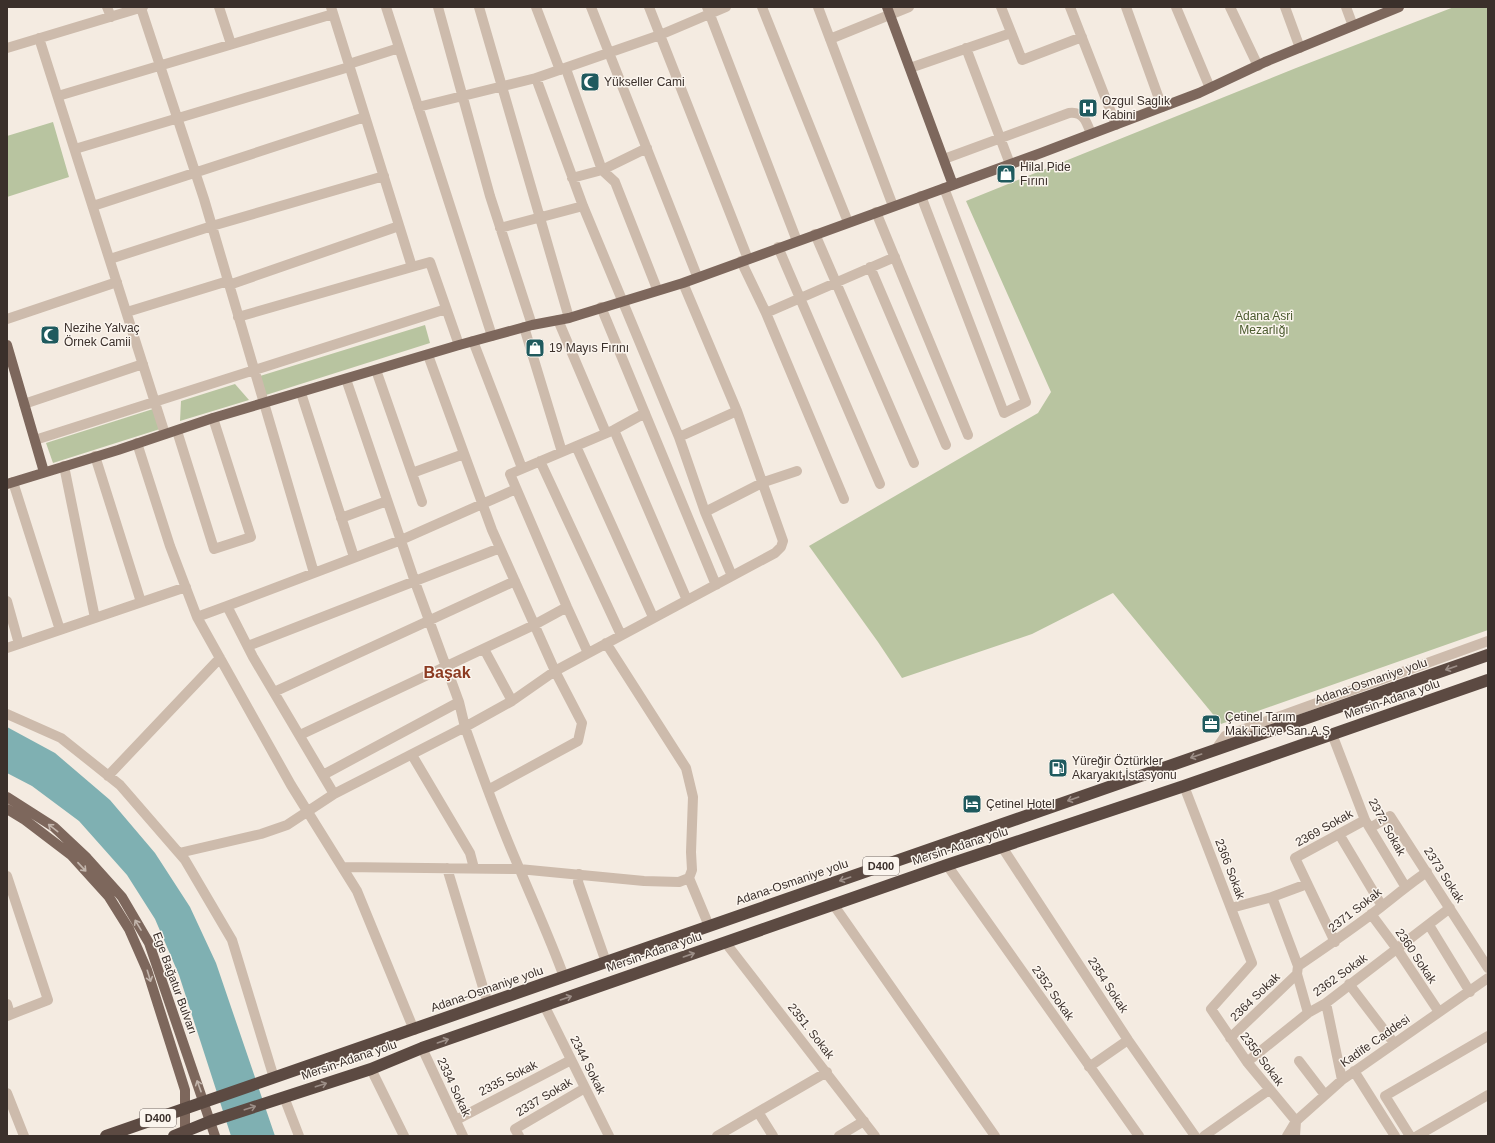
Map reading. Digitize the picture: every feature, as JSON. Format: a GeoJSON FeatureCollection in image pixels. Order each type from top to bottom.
{"type":"FeatureCollection","features":[{"type":"Feature","properties":{"kind":"highway","name":"Adana-Osmaniye yolu"},"geometry":{"type":"LineString","coordinates":[[106,1136],[208,1102],[1488,655]]}},
{"type":"Feature","properties":{"kind":"highway","name":"Mersin-Adana yolu"},"geometry":{"type":"LineString","coordinates":[[284,1097],[371,1069],[422,1048],[947,864],[1184,786],[1488,680]]}},
{"type":"Feature","properties":{"kind":"highway","name":"D400"},"geometry":{"type":"LineString","coordinates":[[181,1135],[214,1120],[284,1097]]}},
{"type":"Feature","properties":{"kind":"main road"},"geometry":{"type":"LineString","coordinates":[[10,483],[177,431],[213,418],[263,405],[473,341],[528,326],[569,318],[622,300],[683,282],[1116,125],[1210,88],[1300,48],[1399,7]]}},
{"type":"Feature","properties":{"kind":"main road"},"geometry":{"type":"LineString","coordinates":[[889,11],[944,159],[949,186]]}},
{"type":"Feature","properties":{"kind":"main road"},"geometry":{"type":"LineString","coordinates":[[7,345],[44,472]]}},
{"type":"Feature","properties":{"kind":"main road","name":"Ege Bağatur Bulvarı"},"geometry":{"type":"LineString","coordinates":[[7,797],[54,828],[87,858],[122,897],[149,943],[208,1102],[214,1120],[215,1136]]}},
{"type":"Feature","properties":{"kind":"main road","name":"Ege Bağatur Bulvarı"},"geometry":{"type":"LineString","coordinates":[[7,809],[25,820],[71,855],[109,897],[129,929],[147,970],[185,1090],[181,1135]]}},
{"type":"Feature","properties":{"kind":"street"},"geometry":{"type":"LineString","coordinates":[[7,47],[39,38],[109,12],[142,7],[212,226],[263,405],[314,573]]}},
{"type":"Feature","properties":{"kind":"street"},"geometry":{"type":"LineString","coordinates":[[219,7],[230,44]]}},
{"type":"Feature","properties":{"kind":"street"},"geometry":{"type":"LineString","coordinates":[[386,7],[492,336]]}},
{"type":"Feature","properties":{"kind":"street"},"geometry":{"type":"LineString","coordinates":[[438,7],[562,452]]}},
{"type":"Feature","properties":{"kind":"street"},"geometry":{"type":"LineString","coordinates":[[480,7],[569,318]]}},
{"type":"Feature","properties":{"kind":"street"},"geometry":{"type":"LineString","coordinates":[[536,7],[563,69],[602,170],[616,182],[657,289]]}},
{"type":"Feature","properties":{"kind":"street"},"geometry":{"type":"LineString","coordinates":[[591,7],[697,276]]}},
{"type":"Feature","properties":{"kind":"street"},"geometry":{"type":"LineString","coordinates":[[649,7],[744,260],[844,499]]}},
{"type":"Feature","properties":{"kind":"street"},"geometry":{"type":"LineString","coordinates":[[418,107],[536,78],[660,35],[709,10],[726,7]]}},
{"type":"Feature","properties":{"kind":"street"},"geometry":{"type":"LineString","coordinates":[[762,7],[848,222]]}},
{"type":"Feature","properties":{"kind":"street"},"geometry":{"type":"LineString","coordinates":[[818,7],[893,206]]}},
{"type":"Feature","properties":{"kind":"street"},"geometry":{"type":"LineString","coordinates":[[830,39],[889,11],[909,7]]}},
{"type":"Feature","properties":{"kind":"street"},"geometry":{"type":"LineString","coordinates":[[1001,7],[1022,60],[1082,37]]}},
{"type":"Feature","properties":{"kind":"street"},"geometry":{"type":"LineString","coordinates":[[1070,7],[1116,125]]}},
{"type":"Feature","properties":{"kind":"street"},"geometry":{"type":"LineString","coordinates":[[1126,7],[1162,107]]}},
{"type":"Feature","properties":{"kind":"street"},"geometry":{"type":"LineString","coordinates":[[1176,7],[1210,88]]}},
{"type":"Feature","properties":{"kind":"street"},"geometry":{"type":"LineString","coordinates":[[1230,7],[1258,66]]}},
{"type":"Feature","properties":{"kind":"street"},"geometry":{"type":"LineString","coordinates":[[1285,7],[1300,48]]}},
{"type":"Feature","properties":{"kind":"street"},"geometry":{"type":"LineString","coordinates":[[1346,7],[1353,26]]}},
{"type":"Feature","properties":{"kind":"street"},"geometry":{"type":"LineString","coordinates":[[58,96],[230,44],[332,10],[412,267]]}},
{"type":"Feature","properties":{"kind":"street"},"geometry":{"type":"LineString","coordinates":[[709,10],[797,241]]}},
{"type":"Feature","properties":{"kind":"street"},"geometry":{"type":"LineString","coordinates":[[910,68],[1011,33]]}},
{"type":"Feature","properties":{"kind":"street"},"geometry":{"type":"LineString","coordinates":[[39,38],[165,434]]}},
{"type":"Feature","properties":{"kind":"street"},"geometry":{"type":"LineString","coordinates":[[75,149],[177,119],[399,48]]}},
{"type":"Feature","properties":{"kind":"street"},"geometry":{"type":"LineString","coordinates":[[966,48],[1010,164]]}},
{"type":"Feature","properties":{"kind":"street"},"geometry":{"type":"LineString","coordinates":[[536,78],[583,206],[679,437],[705,512],[732,576]]}},
{"type":"Feature","properties":{"kind":"street"},"geometry":{"type":"LineString","coordinates":[[944,159],[1072,113],[1079,114],[1085,119],[1092,134]]}},
{"type":"Feature","properties":{"kind":"street"},"geometry":{"type":"LineString","coordinates":[[93,206],[365,117]]}},
{"type":"Feature","properties":{"kind":"street"},"geometry":{"type":"LineString","coordinates":[[572,178],[602,170],[647,148]]}},
{"type":"Feature","properties":{"kind":"street"},"geometry":{"type":"LineString","coordinates":[[110,259],[212,226],[384,176]]}},
{"type":"Feature","properties":{"kind":"street"},"geometry":{"type":"LineString","coordinates":[[921,196],[1004,413],[1026,402],[949,186]]}},
{"type":"Feature","properties":{"kind":"street"},"geometry":{"type":"LineString","coordinates":[[500,228],[540,219],[583,206]]}},
{"type":"Feature","properties":{"kind":"street"},"geometry":{"type":"LineString","coordinates":[[876,212],[968,435]]}},
{"type":"Feature","properties":{"kind":"street"},"geometry":{"type":"LineString","coordinates":[[127,312],[228,283],[400,226]]}},
{"type":"Feature","properties":{"kind":"street"},"geometry":{"type":"LineString","coordinates":[[815,234],[914,463]]}},
{"type":"Feature","properties":{"kind":"street"},"geometry":{"type":"LineString","coordinates":[[778,248],[880,484]]}},
{"type":"Feature","properties":{"kind":"street"},"geometry":{"type":"LineString","coordinates":[[766,313],[895,257]]}},
{"type":"Feature","properties":{"kind":"street"},"geometry":{"type":"LineString","coordinates":[[238,317],[430,262],[459,345]]}},
{"type":"Feature","properties":{"kind":"street"},"geometry":{"type":"LineString","coordinates":[[870,267],[946,445]]}},
{"type":"Feature","properties":{"kind":"street"},"geometry":{"type":"LineString","coordinates":[[7,319],[117,282]]}},
{"type":"Feature","properties":{"kind":"street"},"geometry":{"type":"LineString","coordinates":[[179,853],[274,830],[291,823],[334,794],[412,755],[512,701],[555,671],[653,617],[775,553],[783,544],[784,538],[737,411],[683,282]]}},
{"type":"Feature","properties":{"kind":"street"},"geometry":{"type":"LineString","coordinates":[[601,307],[716,585]]}},
{"type":"Feature","properties":{"kind":"street"},"geometry":{"type":"LineString","coordinates":[[34,440],[446,309]]}},
{"type":"Feature","properties":{"kind":"street"},"geometry":{"type":"LineString","coordinates":[[558,320],[687,600]]}},
{"type":"Feature","properties":{"kind":"street"},"geometry":{"type":"LineString","coordinates":[[473,341],[522,468]]}},
{"type":"Feature","properties":{"kind":"street"},"geometry":{"type":"LineString","coordinates":[[428,355],[500,548],[555,671],[582,723],[578,741],[488,790]]}},
{"type":"Feature","properties":{"kind":"street"},"geometry":{"type":"LineString","coordinates":[[24,404],[143,364]]}},
{"type":"Feature","properties":{"kind":"street"},"geometry":{"type":"LineString","coordinates":[[376,370],[422,502]]}},
{"type":"Feature","properties":{"kind":"street"},"geometry":{"type":"LineString","coordinates":[[346,379],[415,582],[459,702],[465,727],[519,869],[544,923],[564,977]]}},
{"type":"Feature","properties":{"kind":"street"},"geometry":{"type":"LineString","coordinates":[[301,393],[354,558]]}},
{"type":"Feature","properties":{"kind":"street"},"geometry":{"type":"LineString","coordinates":[[679,437],[737,411]]}},
{"type":"Feature","properties":{"kind":"street"},"geometry":{"type":"LineString","coordinates":[[588,653],[510,474],[610,432],[645,413]]}},
{"type":"Feature","properties":{"kind":"street"},"geometry":{"type":"LineString","coordinates":[[177,431],[214,549],[251,537],[213,418]]}},
{"type":"Feature","properties":{"kind":"street"},"geometry":{"type":"LineString","coordinates":[[137,443],[170,546],[197,618],[308,812],[357,891],[414,1030]]}},
{"type":"Feature","properties":{"kind":"street"},"geometry":{"type":"LineString","coordinates":[[576,446],[653,617]]}},
{"type":"Feature","properties":{"kind":"street"},"geometry":{"type":"LineString","coordinates":[[412,473],[464,454]]}},
{"type":"Feature","properties":{"kind":"street"},"geometry":{"type":"LineString","coordinates":[[95,456],[141,602]]}},
{"type":"Feature","properties":{"kind":"street"},"geometry":{"type":"LineString","coordinates":[[540,461],[621,635]]}},
{"type":"Feature","properties":{"kind":"street"},"geometry":{"type":"LineString","coordinates":[[64,466],[95,618]]}},
{"type":"Feature","properties":{"kind":"street"},"geometry":{"type":"LineString","coordinates":[[705,512],[764,482],[797,471]]}},
{"type":"Feature","properties":{"kind":"street"},"geometry":{"type":"LineString","coordinates":[[10,483],[60,630]]}},
{"type":"Feature","properties":{"kind":"street"},"geometry":{"type":"LineString","coordinates":[[197,618],[401,540],[516,488]]}},
{"type":"Feature","properties":{"kind":"street"},"geometry":{"type":"LineString","coordinates":[[342,518],[387,501]]}},
{"type":"Feature","properties":{"kind":"street"},"geometry":{"type":"LineString","coordinates":[[248,646],[500,548]]}},
{"type":"Feature","properties":{"kind":"street"},"geometry":{"type":"LineString","coordinates":[[274,692],[515,581]]}},
{"type":"Feature","properties":{"kind":"street"},"geometry":{"type":"LineString","coordinates":[[7,648],[186,587]]}},
{"type":"Feature","properties":{"kind":"street"},"geometry":{"type":"LineString","coordinates":[[7,601],[19,644]]}},
{"type":"Feature","properties":{"kind":"street"},"geometry":{"type":"LineString","coordinates":[[227,606],[274,692],[334,794]]}},
{"type":"Feature","properties":{"kind":"street"},"geometry":{"type":"LineString","coordinates":[[300,735],[484,649],[567,607]]}},
{"type":"Feature","properties":{"kind":"street"},"geometry":{"type":"LineString","coordinates":[[1216,749],[1225,736],[1488,641]]}},
{"type":"Feature","properties":{"kind":"street"},"geometry":{"type":"LineString","coordinates":[[606,643],[686,768],[693,797],[691,852],[692,870],[689,878],[709,926]]}},
{"type":"Feature","properties":{"kind":"street"},"geometry":{"type":"LineString","coordinates":[[484,649],[512,701]]}},
{"type":"Feature","properties":{"kind":"street"},"geometry":{"type":"LineString","coordinates":[[108,776],[220,658]]}},
{"type":"Feature","properties":{"kind":"street"},"geometry":{"type":"LineString","coordinates":[[323,775],[459,702]]}},
{"type":"Feature","properties":{"kind":"street"},"geometry":{"type":"LineString","coordinates":[[7,714],[61,738],[120,785],[185,860],[232,940],[274,1078]]}},
{"type":"Feature","properties":{"kind":"street","name":"2372 Sokak"},"geometry":{"type":"LineString","coordinates":[[1332,734],[1367,824],[1405,886]]}},
{"type":"Feature","properties":{"kind":"street"},"geometry":{"type":"LineString","coordinates":[[412,755],[470,853],[474,868]]}},
{"type":"Feature","properties":{"kind":"street","name":"2366 Sokak"},"geometry":{"type":"LineString","coordinates":[[1184,786],[1252,962],[1211,1009]]}},
{"type":"Feature","properties":{"kind":"street","name":"2373 Sokak"},"geometry":{"type":"LineString","coordinates":[[1367,824],[1390,816],[1488,968]]}},
{"type":"Feature","properties":{"kind":"street","name":"2369 Sokak"},"geometry":{"type":"LineString","coordinates":[[1307,884],[1295,858],[1339,834],[1367,824]]}},
{"type":"Feature","properties":{"kind":"street"},"geometry":{"type":"LineString","coordinates":[[1339,834],[1382,906]]}},
{"type":"Feature","properties":{"kind":"street","name":"2354 Sokak"},"geometry":{"type":"LineString","coordinates":[[1002,847],[1128,1040],[1195,1136]]}},
{"type":"Feature","properties":{"kind":"street","name":"2352 Sokak"},"geometry":{"type":"LineString","coordinates":[[947,864],[1139,1136]]}},
{"type":"Feature","properties":{"kind":"street"},"geometry":{"type":"LineString","coordinates":[[342,867],[519,869],[644,881],[679,882],[689,878]]}},
{"type":"Feature","properties":{"kind":"street"},"geometry":{"type":"LineString","coordinates":[[447,868],[488,1004]]}},
{"type":"Feature","properties":{"kind":"street","name":"2371 Sokak"},"geometry":{"type":"LineString","coordinates":[[1298,970],[1382,906],[1405,886],[1427,872]]}},
{"type":"Feature","properties":{"kind":"street"},"geometry":{"type":"LineString","coordinates":[[579,874],[578,882],[606,962]]}},
{"type":"Feature","properties":{"kind":"street"},"geometry":{"type":"LineString","coordinates":[[7,876],[48,1000],[9,1015],[7,1004]]}},
{"type":"Feature","properties":{"kind":"street"},"geometry":{"type":"LineString","coordinates":[[1231,908],[1272,897],[1307,884],[1335,942]]}},
{"type":"Feature","properties":{"kind":"street"},"geometry":{"type":"LineString","coordinates":[[1272,897],[1298,970],[1308,1013]]}},
{"type":"Feature","properties":{"kind":"street"},"geometry":{"type":"LineString","coordinates":[[833,904],[995,1136]]}},
{"type":"Feature","properties":{"kind":"street","name":"2362 Sokak"},"geometry":{"type":"LineString","coordinates":[[1246,1062],[1308,1013],[1326,1003],[1450,908]]}},
{"type":"Feature","properties":{"kind":"street","name":"2360 Sokak"},"geometry":{"type":"LineString","coordinates":[[1371,914],[1397,949],[1439,1012]]}},
{"type":"Feature","properties":{"kind":"street"},"geometry":{"type":"LineString","coordinates":[[1429,925],[1470,992]]}},
{"type":"Feature","properties":{"kind":"street","name":"2351. Sokak"},"geometry":{"type":"LineString","coordinates":[[725,942],[875,1136]]}},
{"type":"Feature","properties":{"kind":"street","name":"2364 Sokak"},"geometry":{"type":"LineString","coordinates":[[1230,1038],[1298,970]]}},
{"type":"Feature","properties":{"kind":"street","name":"Kadife Caddesi"},"geometry":{"type":"LineString","coordinates":[[1287,1136],[1296,1121],[1342,1080],[1488,978]]}},
{"type":"Feature","properties":{"kind":"street"},"geometry":{"type":"LineString","coordinates":[[1349,984],[1394,1043]]}},
{"type":"Feature","properties":{"kind":"street"},"geometry":{"type":"LineString","coordinates":[[1326,1003],[1342,1080]]}},
{"type":"Feature","properties":{"kind":"street","name":"2344 Sokak"},"geometry":{"type":"LineString","coordinates":[[544,1005],[585,1088],[606,1135]]}},
{"type":"Feature","properties":{"kind":"street","name":"2356 Sokak"},"geometry":{"type":"LineString","coordinates":[[1211,1009],[1246,1062],[1296,1121]]}},
{"type":"Feature","properties":{"kind":"street"},"geometry":{"type":"LineString","coordinates":[[1410,1136],[1385,1096],[1488,1036]]}},
{"type":"Feature","properties":{"kind":"street"},"geometry":{"type":"LineString","coordinates":[[1089,1067],[1128,1040]]}},
{"type":"Feature","properties":{"kind":"street","name":"2334 Sokak"},"geometry":{"type":"LineString","coordinates":[[422,1048],[463,1136]]}},
{"type":"Feature","properties":{"kind":"street","name":"2335 Sokak"},"geometry":{"type":"LineString","coordinates":[[456,1120],[571,1060]]}},
{"type":"Feature","properties":{"kind":"street"},"geometry":{"type":"LineString","coordinates":[[1299,1061],[1325,1095]]}},
{"type":"Feature","properties":{"kind":"street"},"geometry":{"type":"LineString","coordinates":[[371,1069],[404,1136]]}},
{"type":"Feature","properties":{"kind":"street"},"geometry":{"type":"LineString","coordinates":[[1354,1071],[1395,1136]]}},
{"type":"Feature","properties":{"kind":"street"},"geometry":{"type":"LineString","coordinates":[[717,1136],[827,1072]]}},
{"type":"Feature","properties":{"kind":"street","name":"2337 Sokak"},"geometry":{"type":"LineString","coordinates":[[517,1133],[585,1088]]}},
{"type":"Feature","properties":{"kind":"street"},"geometry":{"type":"LineString","coordinates":[[1204,1136],[1269,1090]]}},
{"type":"Feature","properties":{"kind":"street"},"geometry":{"type":"LineString","coordinates":[[7,1093],[24,1136]]}},
{"type":"Feature","properties":{"kind":"street"},"geometry":{"type":"LineString","coordinates":[[1417,1136],[1488,1095]]}},
{"type":"Feature","properties":{"kind":"street"},"geometry":{"type":"LineString","coordinates":[[284,1097],[299,1136]]}},
{"type":"Feature","properties":{"kind":"street"},"geometry":{"type":"LineString","coordinates":[[758,1112],[773,1136]]}},
{"type":"Feature","properties":{"kind":"street"},"geometry":{"type":"LineString","coordinates":[[839,1136],[864,1121]]}},
{"type":"Feature","properties":{"kind":"street"},"geometry":{"type":"LineString","coordinates":[[1295,1136],[1296,1121]]}},
{"type":"Feature","properties":{"kind":"green space","name":"Adana Asri Mezarlığı"},"geometry":{"type":"Polygon","coordinates":[[[1454,7],[1488,7],[1488,630],[1221,724],[1113,593],[1032,634],[902,678],[809,546],[1038,413],[1051,392],[966,201],[1296,68],[1454,7]]]}},
{"type":"Feature","properties":{"kind":"green space"},"geometry":{"type":"Polygon","coordinates":[[[53,122],[69,177],[7,197],[7,136],[53,122]]]}},
{"type":"Feature","properties":{"kind":"green space"},"geometry":{"type":"Polygon","coordinates":[[[425,325],[430,343],[266,395],[260,376],[425,325]]]}},
{"type":"Feature","properties":{"kind":"green space"},"geometry":{"type":"Polygon","coordinates":[[[235,384],[249,400],[180,421],[181,401],[235,384]]]}},
{"type":"Feature","properties":{"kind":"green space"},"geometry":{"type":"Polygon","coordinates":[[[153,409],[160,429],[53,463],[46,443],[153,409]]]}},
{"type":"Feature","properties":{"kind":"water"},"geometry":{"type":"Polygon","coordinates":[[[7,727],[55,753],[110,800],[155,853],[190,907],[216,963],[275,1136],[231,1136],[179,975],[155,919],[127,875],[79,821],[32,786],[7,773],[7,727]]]}},
{"type":"Feature","properties":{"kind":"place","name":"Yükseller Cami"},"geometry":{"type":"Point","coordinates":[590,82]}},
{"type":"Feature","properties":{"kind":"place","name":"Ozgul Saglık Kabini"},"geometry":{"type":"Point","coordinates":[1088,108]}},
{"type":"Feature","properties":{"kind":"place","name":"Hilal Pide Fırını"},"geometry":{"type":"Point","coordinates":[1006,174]}},
{"type":"Feature","properties":{"kind":"place","name":"Nezihe Yalvaç Örnek Camii"},"geometry":{"type":"Point","coordinates":[50,335]}},
{"type":"Feature","properties":{"kind":"place","name":"19 Mayıs Fırını"},"geometry":{"type":"Point","coordinates":[535,348]}},
{"type":"Feature","properties":{"kind":"place","name":"Çetinel Tarım Mak.Tic.ve San.A.Ş"},"geometry":{"type":"Point","coordinates":[1211,724]}},
{"type":"Feature","properties":{"kind":"place","name":"Yüreğir Öztürkler Akaryakıt İstasyonu"},"geometry":{"type":"Point","coordinates":[1058,768]}},
{"type":"Feature","properties":{"kind":"place","name":"Çetinel Hotel"},"geometry":{"type":"Point","coordinates":[972,804]}},
{"type":"Feature","properties":{"kind":"district","name":"Başak"},"geometry":{"type":"Point","coordinates":[447,672]}}]}
